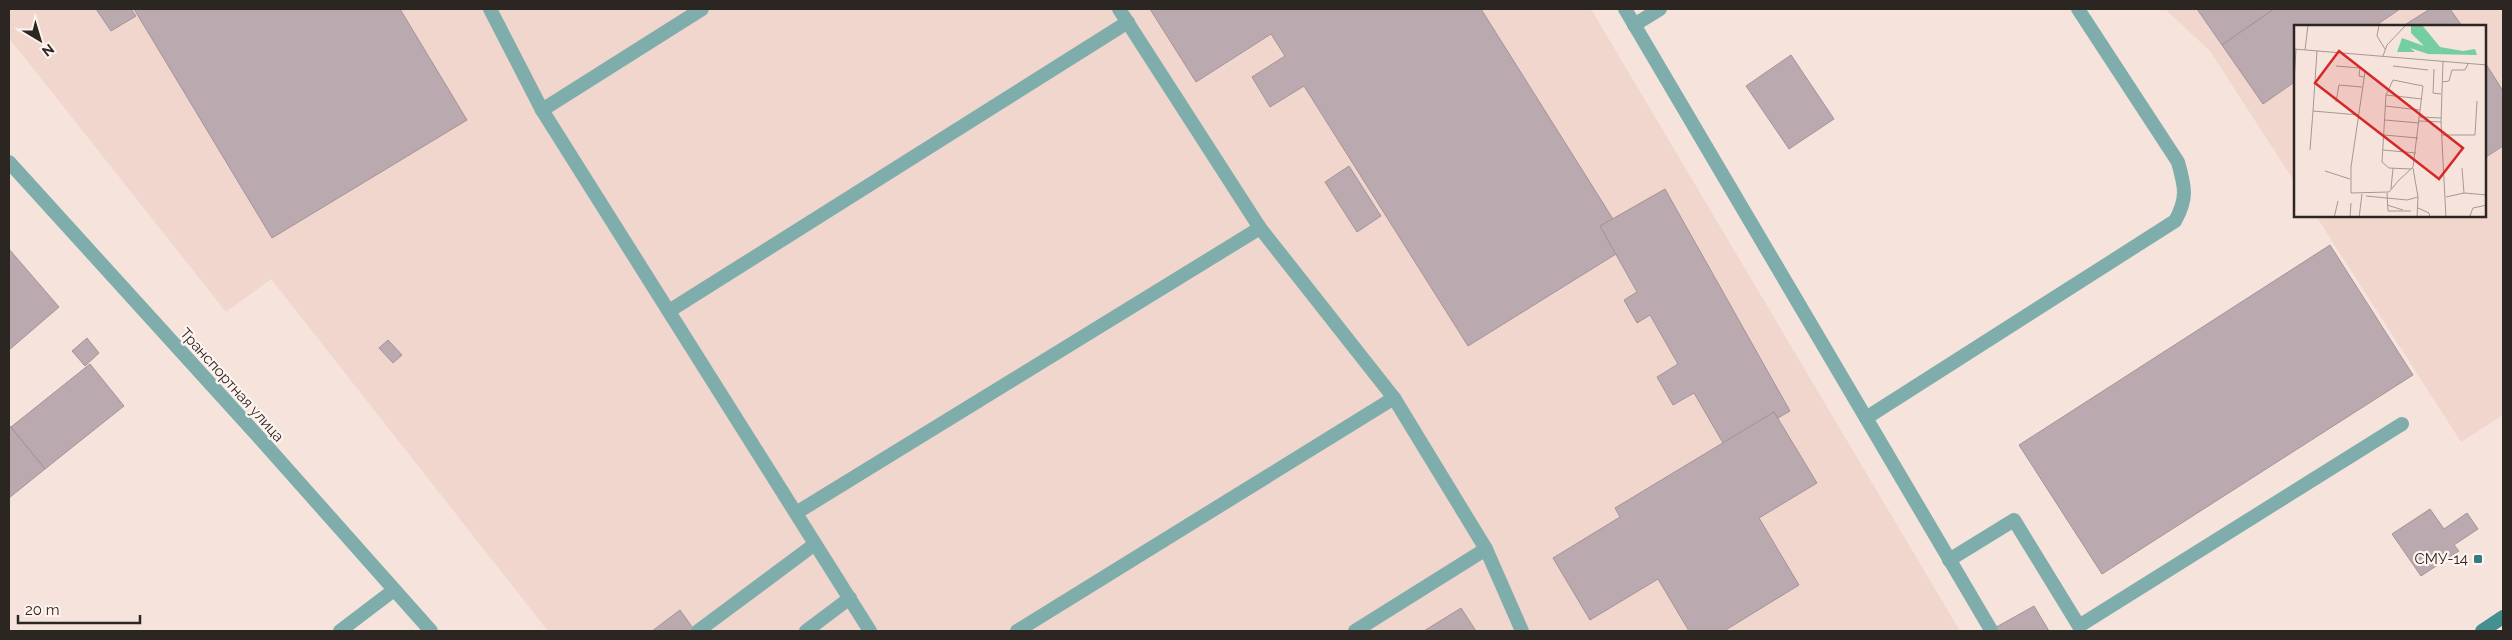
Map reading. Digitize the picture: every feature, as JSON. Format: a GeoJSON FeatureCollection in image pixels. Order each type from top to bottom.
{"type":"FeatureCollection","features":[{"type":"Feature","properties":{"kind":"main road"},"geometry":{"type":"LineString","coordinates":[[2482,631],[2503,617]]}},
{"type":"Feature","properties":{"kind":"street"},"geometry":{"type":"LineString","coordinates":[[490,9],[542,110],[870,631]]}},
{"type":"Feature","properties":{"kind":"street"},"geometry":{"type":"LineString","coordinates":[[542,110],[702,9]]}},
{"type":"Feature","properties":{"kind":"street"},"geometry":{"type":"LineString","coordinates":[[1119,9],[1260,228],[1394,398],[1486,549],[1522,631]]}},
{"type":"Feature","properties":{"kind":"street"},"geometry":{"type":"LineString","coordinates":[[1625,9],[1991,630]]}},
{"type":"Feature","properties":{"kind":"street"},"geometry":{"type":"LineString","coordinates":[[1634,25],[1660,9]]}},
{"type":"Feature","properties":{"kind":"street"},"geometry":{"type":"LineString","coordinates":[[1866,418],[2175,220],[2184,204],[2184,183],[2178,162],[2078,9]]}},
{"type":"Feature","properties":{"kind":"street"},"geometry":{"type":"LineString","coordinates":[[669,311],[1128,22]]}},
{"type":"Feature","properties":{"kind":"street","name":"Транспортная улица"},"geometry":{"type":"LineString","coordinates":[[9,162],[256,434],[431,631]]}},
{"type":"Feature","properties":{"kind":"street"},"geometry":{"type":"LineString","coordinates":[[796,513],[1260,228]]}},
{"type":"Feature","properties":{"kind":"street"},"geometry":{"type":"LineString","coordinates":[[1017,631],[1394,398]]}},
{"type":"Feature","properties":{"kind":"street"},"geometry":{"type":"LineString","coordinates":[[1950,560],[2014,520],[2079,626],[2402,424]]}},
{"type":"Feature","properties":{"kind":"street"},"geometry":{"type":"LineString","coordinates":[[698,631],[815,544]]}},
{"type":"Feature","properties":{"kind":"street"},"geometry":{"type":"LineString","coordinates":[[1355,631],[1486,549]]}},
{"type":"Feature","properties":{"kind":"street"},"geometry":{"type":"LineString","coordinates":[[340,631],[394,590]]}},
{"type":"Feature","properties":{"kind":"street"},"geometry":{"type":"LineString","coordinates":[[806,631],[850,598]]}},
{"type":"Feature","properties":{"kind":"shaded area"},"geometry":{"type":"Polygon","coordinates":[[[9,9],[1591,9],[1960,631],[548,631],[271,279],[226,312],[9,38],[9,9]]]}},
{"type":"Feature","properties":{"kind":"shaded area"},"geometry":{"type":"Polygon","coordinates":[[[2165,9],[2503,9],[2503,415],[2461,442],[2317,218],[2487,218],[2487,25],[2294,25],[2294,181],[2210,51],[2165,9]]]}},
{"type":"Feature","properties":{"kind":"building"},"geometry":{"type":"Polygon","coordinates":[[[96,9],[131,9],[136,16],[111,31],[96,9]]]}},
{"type":"Feature","properties":{"kind":"building"},"geometry":{"type":"Polygon","coordinates":[[[134,9],[400,9],[467,120],[272,238],[134,9]]]}},
{"type":"Feature","properties":{"kind":"building"},"geometry":{"type":"Polygon","coordinates":[[[1150,9],[1481,9],[1613,219],[1600,226],[1616,254],[1468,346],[1304,86],[1270,107],[1252,77],[1285,56],[1271,34],[1196,82],[1150,9]]]}},
{"type":"Feature","properties":{"kind":"building"},"geometry":{"type":"Polygon","coordinates":[[[2197,9],[2274,9],[2222,45],[2197,9]]]}},
{"type":"Feature","properties":{"kind":"building"},"geometry":{"type":"Polygon","coordinates":[[[2274,9],[2400,9],[2376,25],[2294,25],[2294,82],[2263,104],[2222,45],[2274,9]]]}},
{"type":"Feature","properties":{"kind":"building"},"geometry":{"type":"Polygon","coordinates":[[[2430,9],[2450,9],[2461,25],[2405,25],[2430,9]]]}},
{"type":"Feature","properties":{"kind":"building"},"geometry":{"type":"Polygon","coordinates":[[[1791,55],[1834,119],[1789,149],[1746,86],[1791,55]]]}},
{"type":"Feature","properties":{"kind":"building"},"geometry":{"type":"Polygon","coordinates":[[[2487,66],[2503,91],[2503,146],[2487,156],[2487,66]]]}},
{"type":"Feature","properties":{"kind":"building"},"geometry":{"type":"Polygon","coordinates":[[[1349,166],[1381,216],[1357,232],[1325,182],[1349,166]]]}},
{"type":"Feature","properties":{"kind":"building"},"geometry":{"type":"Polygon","coordinates":[[[1665,189],[1790,411],[1778,418],[1774,412],[1723,443],[1694,393],[1673,405],[1657,377],[1678,364],[1650,315],[1637,323],[1624,300],[1637,292],[1600,226],[1665,189]]]}},
{"type":"Feature","properties":{"kind":"building"},"geometry":{"type":"Polygon","coordinates":[[[2330,245],[2413,375],[2102,574],[2019,445],[2330,245]]]}},
{"type":"Feature","properties":{"kind":"building"},"geometry":{"type":"Polygon","coordinates":[[[9,249],[59,307],[9,350],[9,249]]]}},
{"type":"Feature","properties":{"kind":"building"},"geometry":{"type":"Polygon","coordinates":[[[87,338],[99,353],[85,366],[72,351],[87,338]]]}},
{"type":"Feature","properties":{"kind":"building"},"geometry":{"type":"Polygon","coordinates":[[[388,340],[402,355],[393,363],[379,348],[388,340]]]}},
{"type":"Feature","properties":{"kind":"building"},"geometry":{"type":"Polygon","coordinates":[[[90,364],[124,406],[45,469],[11,427],[90,364]]]}},
{"type":"Feature","properties":{"kind":"building"},"geometry":{"type":"Polygon","coordinates":[[[1774,412],[1817,483],[1759,518],[1799,585],[1724,631],[1689,631],[1658,579],[1590,620],[1553,558],[1620,517],[1615,508],[1774,412]]]}},
{"type":"Feature","properties":{"kind":"building"},"geometry":{"type":"Polygon","coordinates":[[[9,425],[45,469],[9,498],[9,425]]]}},
{"type":"Feature","properties":{"kind":"building"},"geometry":{"type":"Polygon","coordinates":[[[2430,509],[2444,529],[2467,513],[2478,529],[2454,545],[2459,551],[2421,576],[2392,534],[2430,509]]]}},
{"type":"Feature","properties":{"kind":"building"},"geometry":{"type":"Polygon","coordinates":[[[2034,606],[2049,631],[1989,631],[1991,630],[2034,606]]]}},
{"type":"Feature","properties":{"kind":"building"},"geometry":{"type":"Polygon","coordinates":[[[1461,608],[1476,631],[1424,631],[1461,608]]]}},
{"type":"Feature","properties":{"kind":"building"},"geometry":{"type":"Polygon","coordinates":[[[680,610],[695,631],[652,631],[680,610]]]}},
{"type":"Feature","properties":{"kind":"place","name":"СМУ-14"},"geometry":{"type":"Point","coordinates":[2478,559]}}]}
